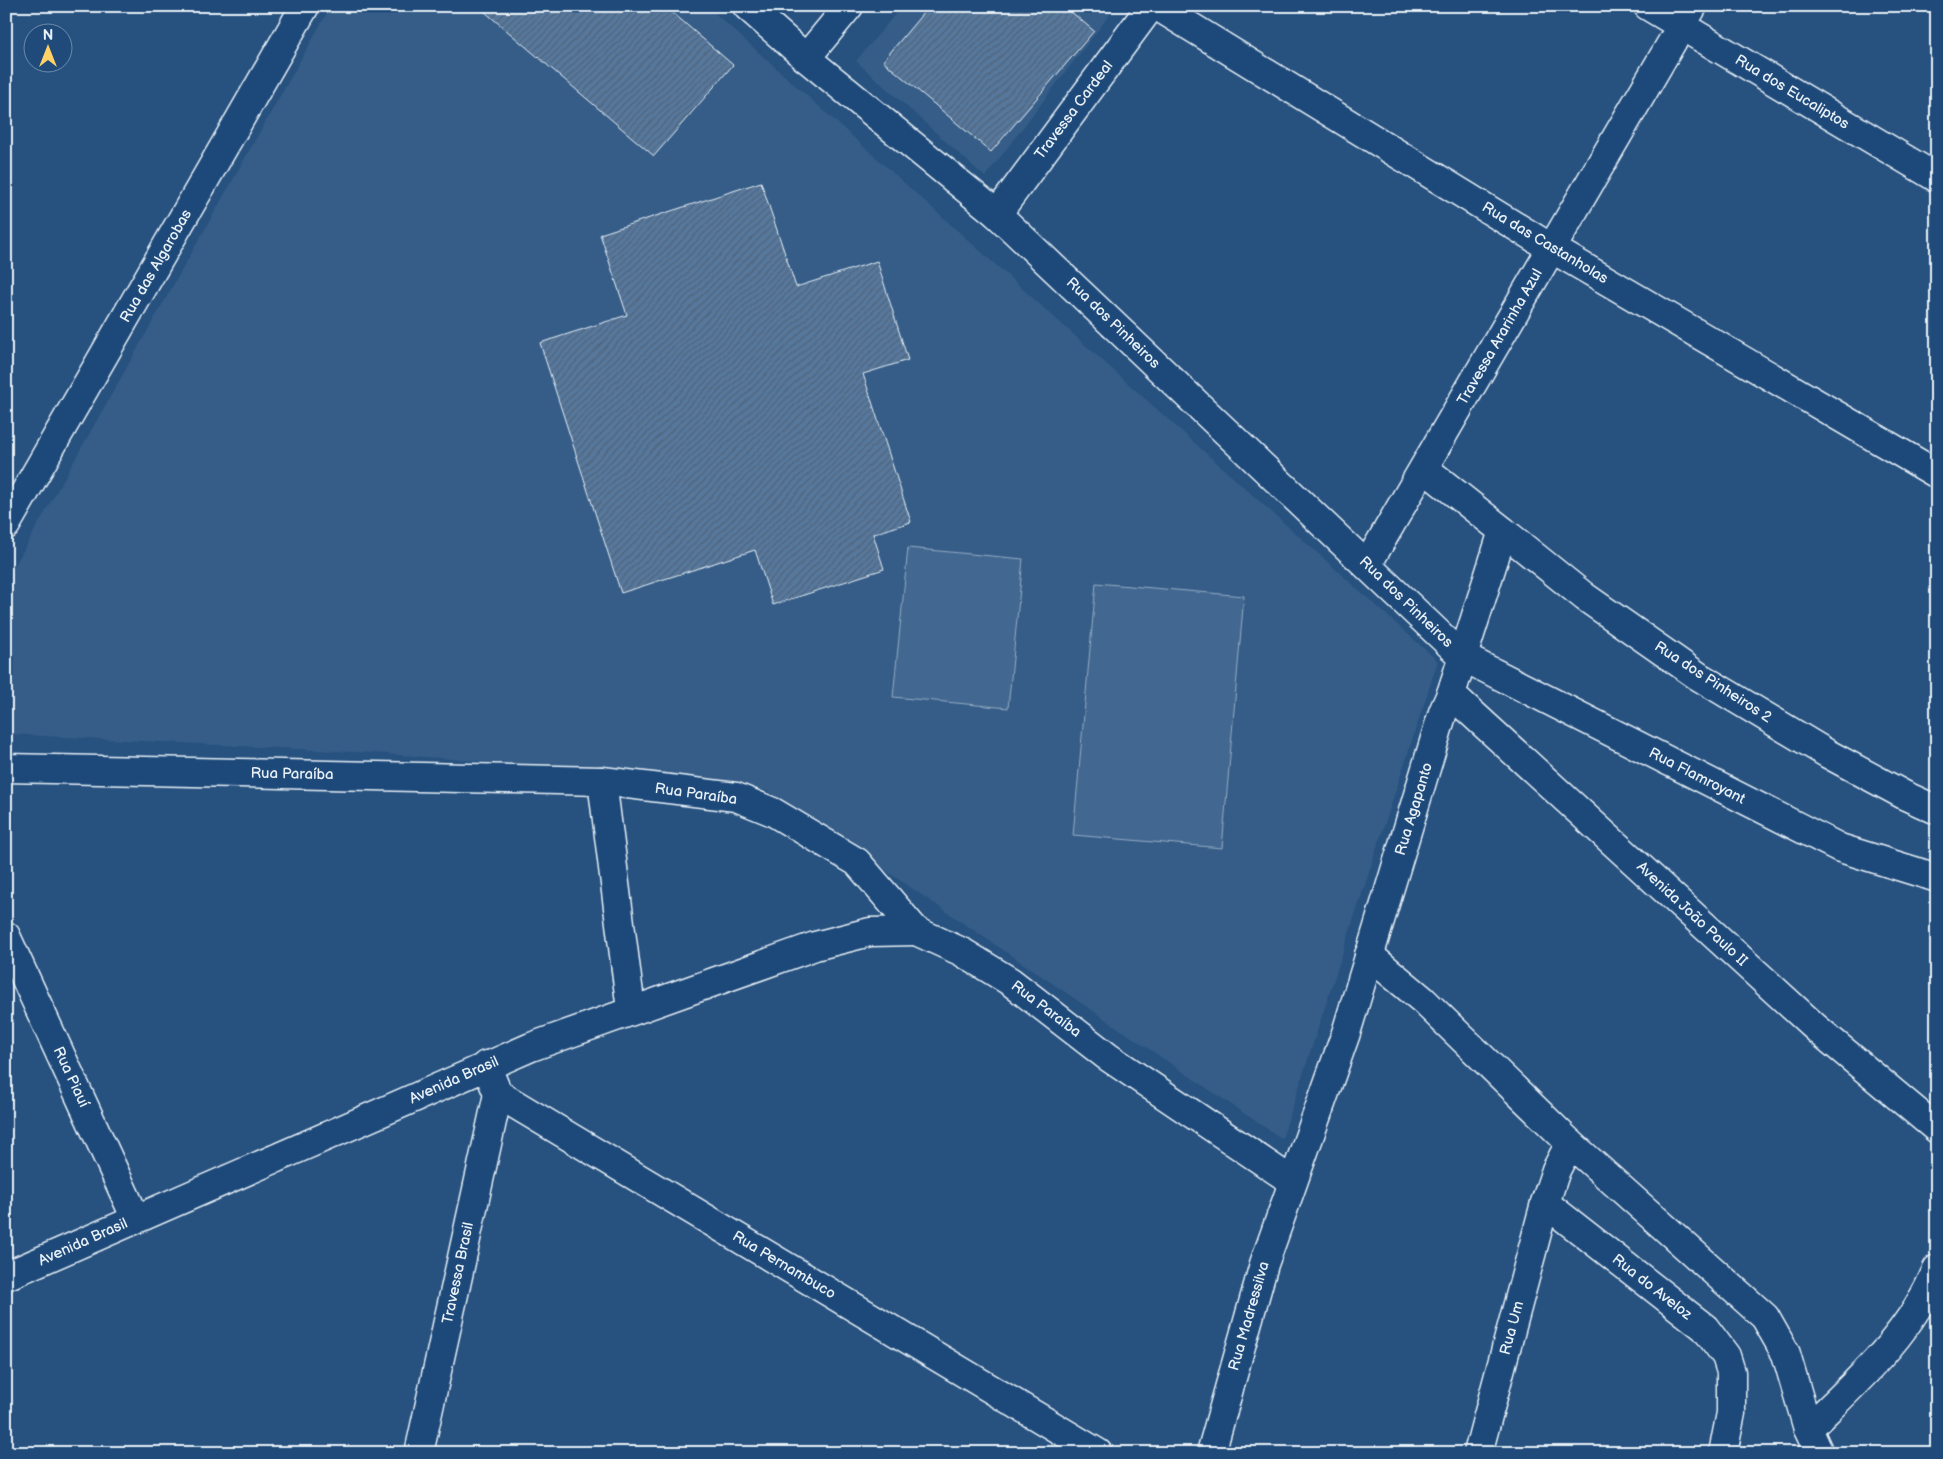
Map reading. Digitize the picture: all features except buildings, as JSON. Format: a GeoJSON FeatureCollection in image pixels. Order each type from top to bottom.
{"type":"FeatureCollection","features":[{"type":"Feature","properties":{"kind":"street","name":"Rua das Algarobas"},"geometry":{"type":"LineString","coordinates":[[6,525],[306,6]]}},
{"type":"Feature","properties":{"kind":"street","name":"Rua dos Pinheiros"},"geometry":{"type":"LineString","coordinates":[[747,6],[806,58],[997,214],[1463,657]]}},
{"type":"Feature","properties":{"kind":"street"},"geometry":{"type":"LineString","coordinates":[[806,58],[849,6]]}},
{"type":"Feature","properties":{"kind":"street","name":"Travessa Cardeal"},"geometry":{"type":"LineString","coordinates":[[997,214],[1151,6]]}},
{"type":"Feature","properties":{"kind":"street","name":"Rua das Castanholas"},"geometry":{"type":"LineString","coordinates":[[1157,6],[1551,248],[1937,474]]}},
{"type":"Feature","properties":{"kind":"street","name":"Rua dos Eucaliptos"},"geometry":{"type":"LineString","coordinates":[[1648,6],[1687,16],[1937,178]]}},
{"type":"Feature","properties":{"kind":"street","name":"Travessa Ararinha Azul"},"geometry":{"type":"LineString","coordinates":[[1367,565],[1425,469],[1551,248],[1687,16]]}},
{"type":"Feature","properties":{"kind":"street"},"geometry":{"type":"LineString","coordinates":[[1425,469],[1503,531]]}},
{"type":"Feature","properties":{"kind":"street","name":"Rua Agapanto"},"geometry":{"type":"LineString","coordinates":[[1292,1181],[1346,1033],[1443,712],[1452,694],[1484,586],[1503,531]]}},
{"type":"Feature","properties":{"kind":"street","name":"Rua dos Pinheiros 2"},"geometry":{"type":"LineString","coordinates":[[1503,531],[1585,597],[1698,676],[1828,754],[1906,796],[1937,810]]}},
{"type":"Feature","properties":{"kind":"street","name":"Rua Flamroyant"},"geometry":{"type":"LineString","coordinates":[[1463,657],[1840,848],[1937,878]]}},
{"type":"Feature","properties":{"kind":"street","name":"Avenida João Paulo II"},"geometry":{"type":"LineString","coordinates":[[1452,694],[1816,1028],[1937,1129]]}},
{"type":"Feature","properties":{"kind":"street","name":"Rua Paraíba"},"geometry":{"type":"LineString","coordinates":[[6,768],[602,781],[736,797],[773,812],[857,862],[916,930],[962,952],[1011,982],[1108,1057],[1292,1181]]}},
{"type":"Feature","properties":{"kind":"street"},"geometry":{"type":"LineString","coordinates":[[602,781],[631,1010]]}},
{"type":"Feature","properties":{"kind":"street","name":"Avenida Brasil"},"geometry":{"type":"LineString","coordinates":[[6,1276],[486,1065],[631,1010],[815,946],[870,932],[916,930]]}},
{"type":"Feature","properties":{"kind":"street","name":"Rua Piauí"},"geometry":{"type":"LineString","coordinates":[[6,936],[136,1219]]}},
{"type":"Feature","properties":{"kind":"street"},"geometry":{"type":"LineString","coordinates":[[1369,955],[1423,1000],[1570,1143],[1765,1317],[1786,1354],[1808,1428],[1819,1453]]}},
{"type":"Feature","properties":{"kind":"street"},"geometry":{"type":"LineString","coordinates":[[486,1065],[498,1094]]}},
{"type":"Feature","properties":{"kind":"street","name":"Travessa Brasil"},"geometry":{"type":"LineString","coordinates":[[418,1453],[498,1094]]}},
{"type":"Feature","properties":{"kind":"street","name":"Rua Pernambuco"},"geometry":{"type":"LineString","coordinates":[[498,1094],[1098,1453]]}},
{"type":"Feature","properties":{"kind":"street"},"geometry":{"type":"LineString","coordinates":[[1545,1203],[1556,1170],[1570,1143]]}},
{"type":"Feature","properties":{"kind":"street","name":"Rua Madressilva"},"geometry":{"type":"LineString","coordinates":[[1211,1453],[1264,1264],[1292,1181]]}},
{"type":"Feature","properties":{"kind":"street","name":"Rua Um"},"geometry":{"type":"LineString","coordinates":[[1478,1453],[1545,1203]]}},
{"type":"Feature","properties":{"kind":"street","name":"Rua do Aveloz"},"geometry":{"type":"LineString","coordinates":[[1545,1203],[1705,1328],[1726,1356],[1731,1372],[1731,1413],[1723,1453]]}},
{"type":"Feature","properties":{"kind":"street"},"geometry":{"type":"LineString","coordinates":[[1808,1428],[1888,1350],[1934,1283]]}},
{"type":"Feature","properties":{"kind":"shaded area"},"geometry":{"type":"Polygon","coordinates":[[[331,6],[707,6],[1438,661],[1282,1139],[768,791],[608,771],[373,753],[6,734],[6,581],[331,6]]]}},
{"type":"Feature","properties":{"kind":"shaded area"},"geometry":{"type":"Polygon","coordinates":[[[902,6],[1101,6],[1111,13],[985,177],[856,61],[902,6]]]}},
{"type":"Feature","properties":{"kind":"shaded area"},"geometry":{"type":"Polygon","coordinates":[[[908,548],[1023,559],[1008,708],[893,697],[908,548]]]}},
{"type":"Feature","properties":{"kind":"shaded area"},"geometry":{"type":"Polygon","coordinates":[[[1096,583],[1244,596],[1222,848],[1073,835],[1096,583]]]}}]}
